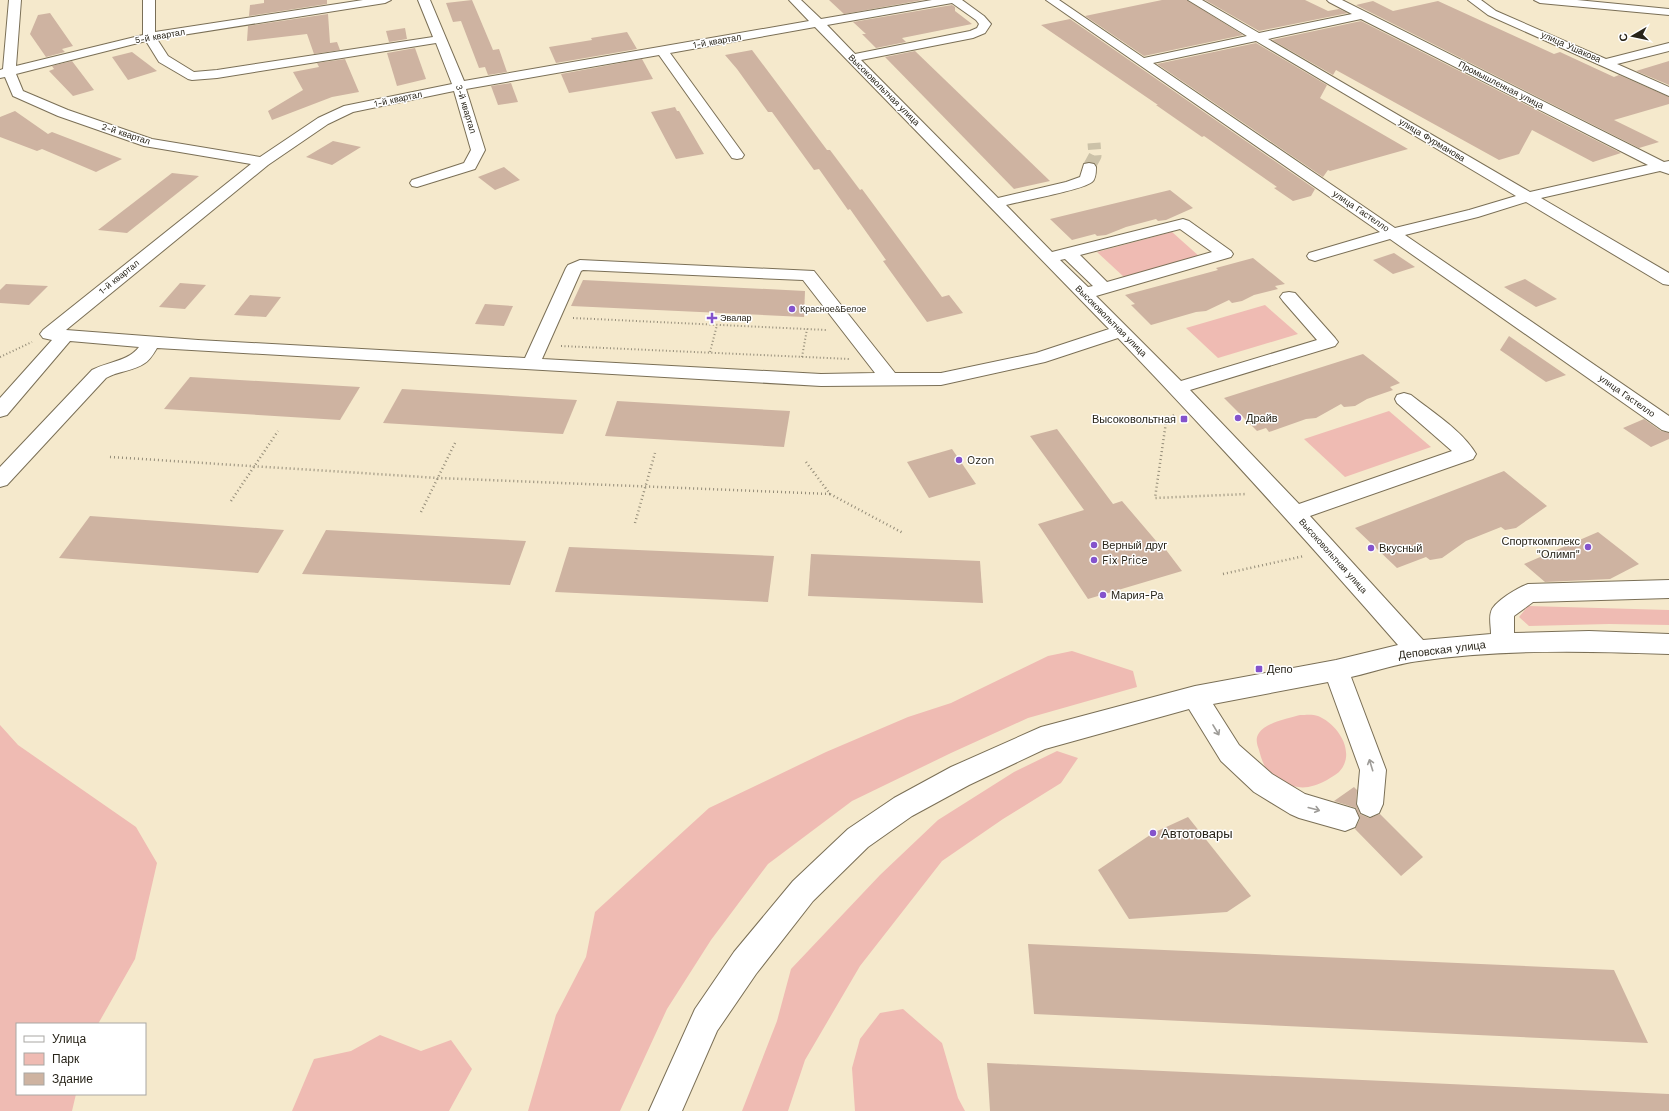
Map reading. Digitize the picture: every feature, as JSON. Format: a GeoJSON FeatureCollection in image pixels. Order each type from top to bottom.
{"type":"FeatureCollection","features":[{"type":"Feature","properties":{"kind":"street"},"geometry":{"type":"LineString","coordinates":[[4,73],[15,0]]}},
{"type":"Feature","properties":{"kind":"street"},"geometry":{"type":"LineString","coordinates":[[148,0],[149,37],[163,59],[192,76],[217,74],[440,39]]}},
{"type":"Feature","properties":{"kind":"street","name":"5-й квартал"},"geometry":{"type":"LineString","coordinates":[[4,73],[149,37],[385,0]]}},
{"type":"Feature","properties":{"kind":"street","name":"3-й квартал"},"geometry":{"type":"LineString","coordinates":[[417,183],[470,166],[478,150],[459,86],[424,0]]}},
{"type":"Feature","properties":{"kind":"street","name":"Высоковольтная улица"},"geometry":{"type":"LineString","coordinates":[[794,0],[1177,388],[1295,513],[1418,651]]}},
{"type":"Feature","properties":{"kind":"street","name":"1-й квартал"},"geometry":{"type":"LineString","coordinates":[[0,410],[57,334],[263,162],[323,120],[348,109],[459,86],[951,0]]}},
{"type":"Feature","properties":{"kind":"street"},"geometry":{"type":"LineString","coordinates":[[851,58],[973,34],[981,30],[985,24],[980,18],[955,0]]}},
{"type":"Feature","properties":{"kind":"street","name":"улица Гастелло"},"geometry":{"type":"LineString","coordinates":[[1052,0],[1669,425]]}},
{"type":"Feature","properties":{"kind":"street","name":"улица Фурманова"},"geometry":{"type":"LineString","coordinates":[[1194,0],[1669,280]]}},
{"type":"Feature","properties":{"kind":"street","name":"Промышленная улица"},"geometry":{"type":"LineString","coordinates":[[1333,0],[1667,167]]}},
{"type":"Feature","properties":{"kind":"street","name":"улица Ушакова"},"geometry":{"type":"LineString","coordinates":[[1474,0],[1492,13],[1607,63],[1669,92]]}},
{"type":"Feature","properties":{"kind":"street"},"geometry":{"type":"LineString","coordinates":[[1540,0],[1664,12]]}},
{"type":"Feature","properties":{"kind":"street"},"geometry":{"type":"LineString","coordinates":[[1652,0],[1664,12]]}},
{"type":"Feature","properties":{"kind":"street"},"geometry":{"type":"LineString","coordinates":[[1142,62],[1363,15]]}},
{"type":"Feature","properties":{"kind":"street"},"geometry":{"type":"LineString","coordinates":[[1607,63],[1669,47]]}},
{"type":"Feature","properties":{"kind":"street"},"geometry":{"type":"LineString","coordinates":[[662,51],[737,156]]}},
{"type":"Feature","properties":{"kind":"street","name":"2-й квартал"},"geometry":{"type":"LineString","coordinates":[[4,73],[18,93],[63,113],[149,143],[263,162]]}},
{"type":"Feature","properties":{"kind":"street"},"geometry":{"type":"LineString","coordinates":[[995,203],[1071,185],[1087,179],[1089,167]]}},
{"type":"Feature","properties":{"kind":"street"},"geometry":{"type":"LineString","coordinates":[[1315,256],[1392,233],[1473,214],[1528,197],[1667,167]]}},
{"type":"Feature","properties":{"kind":"street"},"geometry":{"type":"LineString","coordinates":[[1048,258],[1183,224],[1226,254],[1083,294]]}},
{"type":"Feature","properties":{"kind":"street"},"geometry":{"type":"LineString","coordinates":[[1069,253],[1104,288]]}},
{"type":"Feature","properties":{"kind":"street"},"geometry":{"type":"LineString","coordinates":[[531,364],[574,268],[580,265],[808,275],[890,380]]}},
{"type":"Feature","properties":{"kind":"street"},"geometry":{"type":"LineString","coordinates":[[1177,388],[1329,342],[1289,297]]}},
{"type":"Feature","properties":{"kind":"street"},"geometry":{"type":"LineString","coordinates":[[57,334],[206,347],[821,380],[890,380],[941,379],[1039,358],[1120,331]]}},
{"type":"Feature","properties":{"kind":"street"},"geometry":{"type":"LineString","coordinates":[[0,480],[99,374],[110,368],[132,363],[140,358],[153,342]]}},
{"type":"Feature","properties":{"kind":"street"},"geometry":{"type":"LineString","coordinates":[[1295,513],[1466,454],[1452,439],[1404,399]]}},
{"type":"Feature","properties":{"kind":"street"},"geometry":{"type":"LineString","coordinates":[[1503,643],[1502,612],[1528,594],[1669,589]]}},
{"type":"Feature","properties":{"kind":"street","name":"Деповская улица"},"geometry":{"type":"LineString","coordinates":[[664,1111],[706,1020],[744,963],[803,891],[858,838],[903,806],[960,776],[1041,738],[1196,696],[1336,670],[1418,651],[1503,643],[1589,641],[1669,644]]}},
{"type":"Feature","properties":{"kind":"street"},"geometry":{"type":"LineString","coordinates":[[1336,670],[1373,770],[1370,804]]}},
{"type":"Feature","properties":{"kind":"street"},"geometry":{"type":"LineString","coordinates":[[1196,696],[1230,753],[1263,783],[1299,805],[1345,818]]}},
{"type":"Feature","properties":{"kind":"path"},"geometry":{"type":"LineString","coordinates":[[552,317],[852,331]]}},
{"type":"Feature","properties":{"kind":"path"},"geometry":{"type":"LineString","coordinates":[[710,352],[717,325]]}},
{"type":"Feature","properties":{"kind":"path"},"geometry":{"type":"LineString","coordinates":[[802,357],[807,329]]}},
{"type":"Feature","properties":{"kind":"path"},"geometry":{"type":"LineString","coordinates":[[0,357],[57,334]]}},
{"type":"Feature","properties":{"kind":"path"},"geometry":{"type":"LineString","coordinates":[[540,345],[874,360]]}},
{"type":"Feature","properties":{"kind":"path"},"geometry":{"type":"LineString","coordinates":[[1175,414],[1166,422],[1156,498],[1248,494]]}},
{"type":"Feature","properties":{"kind":"path"},"geometry":{"type":"LineString","coordinates":[[231,501],[278,431]]}},
{"type":"Feature","properties":{"kind":"path"},"geometry":{"type":"LineString","coordinates":[[421,512],[456,442]]}},
{"type":"Feature","properties":{"kind":"path"},"geometry":{"type":"LineString","coordinates":[[635,523],[655,453]]}},
{"type":"Feature","properties":{"kind":"path"},"geometry":{"type":"LineString","coordinates":[[110,457],[439,478],[830,494]]}},
{"type":"Feature","properties":{"kind":"path"},"geometry":{"type":"LineString","coordinates":[[806,462],[830,494],[903,533]]}},
{"type":"Feature","properties":{"kind":"green space"},"geometry":{"type":"Polygon","coordinates":[[[1172,232],[1200,257],[1124,277],[1097,252],[1172,232]]]}},
{"type":"Feature","properties":{"kind":"green space"},"geometry":{"type":"Polygon","coordinates":[[[1265,305],[1298,334],[1218,358],[1186,328],[1265,305]]]}},
{"type":"Feature","properties":{"kind":"green space"},"geometry":{"type":"Polygon","coordinates":[[[1389,411],[1431,447],[1345,477],[1304,439],[1389,411]]]}},
{"type":"Feature","properties":{"kind":"green space"},"geometry":{"type":"Polygon","coordinates":[[[1528,606],[1669,610],[1669,625],[1609,624],[1529,626],[1519,617],[1528,606]]]}},
{"type":"Feature","properties":{"kind":"green space"},"geometry":{"type":"Polygon","coordinates":[[[1072,651],[1133,671],[1137,687],[1028,718],[852,801],[768,864],[711,940],[667,1009],[620,1111],[528,1111],[556,1015],[586,957],[595,912],[709,808],[826,752],[908,717],[951,703],[1048,656],[1072,651]]]}},
{"type":"Feature","properties":{"kind":"green space"},"geometry":{"type":"Polygon","coordinates":[[[1300,715],[1316,715],[1332,725],[1343,740],[1346,748],[1344,764],[1339,772],[1327,780],[1308,787],[1296,787],[1284,783],[1269,773],[1263,762],[1257,742],[1259,733],[1266,726],[1300,715]]]}},
{"type":"Feature","properties":{"kind":"green space"},"geometry":{"type":"Polygon","coordinates":[[[0,725],[18,745],[136,827],[157,863],[135,959],[99,1023],[16,1023],[16,1095],[76,1095],[72,1111],[0,1111],[0,725]]]}},
{"type":"Feature","properties":{"kind":"green space"},"geometry":{"type":"Polygon","coordinates":[[[1057,751],[1078,758],[1061,783],[1003,819],[942,861],[860,966],[805,1060],[788,1111],[742,1111],[777,1021],[791,969],[880,875],[938,820],[1014,772],[1057,751]]]}},
{"type":"Feature","properties":{"kind":"green space"},"geometry":{"type":"Polygon","coordinates":[[[903,1009],[942,1043],[958,1098],[965,1111],[855,1111],[852,1068],[860,1039],[880,1013],[903,1009]]]}},
{"type":"Feature","properties":{"kind":"green space"},"geometry":{"type":"Polygon","coordinates":[[[380,1035],[421,1051],[451,1040],[472,1069],[449,1111],[292,1111],[314,1059],[351,1051],[380,1035]]]}},
{"type":"Feature","properties":{"kind":"building"},"geometry":{"type":"Polygon","coordinates":[[[264,0],[327,0],[327,4],[249,16],[250,5],[264,3],[264,0]]]}},
{"type":"Feature","properties":{"kind":"building"},"geometry":{"type":"Polygon","coordinates":[[[472,0],[493,50],[499,49],[507,72],[488,75],[485,67],[479,68],[461,21],[453,22],[446,3],[472,0]]]}},
{"type":"Feature","properties":{"kind":"building"},"geometry":{"type":"Polygon","coordinates":[[[829,0],[923,0],[844,14],[829,0]]]}},
{"type":"Feature","properties":{"kind":"building"},"geometry":{"type":"Polygon","coordinates":[[[1162,0],[1187,0],[1243,35],[1144,56],[1085,16],[1162,0]]]}},
{"type":"Feature","properties":{"kind":"building"},"geometry":{"type":"Polygon","coordinates":[[[1205,0],[1305,0],[1328,11],[1339,9],[1348,13],[1259,31],[1205,0]]]}},
{"type":"Feature","properties":{"kind":"building"},"geometry":{"type":"Polygon","coordinates":[[[1373,1],[1393,11],[1438,1],[1554,54],[1560,52],[1614,77],[1619,75],[1669,97],[1669,104],[1614,120],[1659,142],[1639,148],[1356,5],[1373,1]]]}},
{"type":"Feature","properties":{"kind":"building"},"geometry":{"type":"Polygon","coordinates":[[[952,5],[955,7],[955,11],[972,24],[902,38],[906,42],[876,48],[862,34],[866,34],[853,22],[952,5]]]}},
{"type":"Feature","properties":{"kind":"building"},"geometry":{"type":"Polygon","coordinates":[[[50,13],[73,46],[62,49],[65,52],[46,57],[30,34],[38,15],[50,13]]]}},
{"type":"Feature","properties":{"kind":"building"},"geometry":{"type":"Polygon","coordinates":[[[328,14],[330,43],[337,42],[340,50],[314,54],[307,34],[247,41],[248,26],[328,14]]]}},
{"type":"Feature","properties":{"kind":"building"},"geometry":{"type":"Polygon","coordinates":[[[1070,19],[1315,189],[1311,196],[1293,201],[1274,188],[1277,187],[1204,136],[1202,137],[1041,25],[1070,19]]]}},
{"type":"Feature","properties":{"kind":"building"},"geometry":{"type":"Polygon","coordinates":[[[1361,21],[1621,153],[1593,162],[1532,130],[1519,154],[1499,160],[1336,70],[1333,75],[1272,40],[1361,21]]]}},
{"type":"Feature","properties":{"kind":"building"},"geometry":{"type":"Polygon","coordinates":[[[405,28],[407,39],[389,42],[386,31],[405,28]]]}},
{"type":"Feature","properties":{"kind":"building"},"geometry":{"type":"Polygon","coordinates":[[[627,32],[637,49],[556,63],[549,47],[592,40],[591,38],[627,32]]]}},
{"type":"Feature","properties":{"kind":"building"},"geometry":{"type":"Polygon","coordinates":[[[1256,43],[1327,85],[1320,98],[1408,149],[1330,171],[1328,170],[1323,177],[1157,64],[1256,43]]]}},
{"type":"Feature","properties":{"kind":"building"},"geometry":{"type":"Polygon","coordinates":[[[415,48],[426,79],[397,86],[387,53],[415,48]]]}},
{"type":"Feature","properties":{"kind":"building"},"geometry":{"type":"Polygon","coordinates":[[[752,50],[827,150],[830,150],[860,190],[862,189],[942,297],[949,295],[963,313],[927,322],[883,261],[886,260],[850,209],[848,210],[819,169],[814,170],[772,112],[768,112],[725,55],[752,50]]]}},
{"type":"Feature","properties":{"kind":"building"},"geometry":{"type":"Polygon","coordinates":[[[915,51],[1050,181],[1014,189],[885,57],[915,51]]]}},
{"type":"Feature","properties":{"kind":"building"},"geometry":{"type":"Polygon","coordinates":[[[132,52],[157,71],[128,80],[112,57],[132,52]]]}},
{"type":"Feature","properties":{"kind":"building"},"geometry":{"type":"Polygon","coordinates":[[[345,59],[359,92],[332,97],[272,120],[268,111],[303,90],[293,72],[319,67],[317,63],[345,59]]]}},
{"type":"Feature","properties":{"kind":"building"},"geometry":{"type":"Polygon","coordinates":[[[642,59],[653,79],[569,93],[561,74],[642,59]]]}},
{"type":"Feature","properties":{"kind":"building"},"geometry":{"type":"Polygon","coordinates":[[[72,61],[94,90],[73,96],[49,71],[54,69],[52,66],[72,61]]]}},
{"type":"Feature","properties":{"kind":"building"},"geometry":{"type":"Polygon","coordinates":[[[1669,61],[1669,85],[1636,71],[1669,61]]]}},
{"type":"Feature","properties":{"kind":"building"},"geometry":{"type":"Polygon","coordinates":[[[511,83],[518,102],[498,105],[491,86],[511,83]]]}},
{"type":"Feature","properties":{"kind":"building"},"geometry":{"type":"Polygon","coordinates":[[[675,107],[677,111],[679,111],[704,154],[676,159],[651,112],[675,107]]]}},
{"type":"Feature","properties":{"kind":"building"},"geometry":{"type":"Polygon","coordinates":[[[15,111],[48,134],[52,132],[122,159],[96,172],[42,149],[37,151],[0,137],[0,117],[15,111]]]}},
{"type":"Feature","properties":{"kind":"building"},"geometry":{"type":"Polygon","coordinates":[[[333,141],[361,147],[332,165],[306,157],[333,141]]]}},
{"type":"Feature","properties":{"kind":"building"},"geometry":{"type":"Polygon","coordinates":[[[504,167],[520,180],[495,190],[478,177],[504,167]]]}},
{"type":"Feature","properties":{"kind":"building"},"geometry":{"type":"Polygon","coordinates":[[[172,173],[199,176],[127,233],[98,230],[172,173]]]}},
{"type":"Feature","properties":{"kind":"building"},"geometry":{"type":"Polygon","coordinates":[[[1170,190],[1193,208],[1166,220],[1158,221],[1156,219],[1126,227],[1106,235],[1097,236],[1095,234],[1072,240],[1050,219],[1170,190]]]}},
{"type":"Feature","properties":{"kind":"building"},"geometry":{"type":"Polygon","coordinates":[[[1394,253],[1415,267],[1393,274],[1373,260],[1394,253]]]}},
{"type":"Feature","properties":{"kind":"building"},"geometry":{"type":"Polygon","coordinates":[[[1253,258],[1285,284],[1275,286],[1278,289],[1254,295],[1242,301],[1232,303],[1229,300],[1206,311],[1196,312],[1151,325],[1131,305],[1135,304],[1125,295],[1218,270],[1216,268],[1253,258]]]}},
{"type":"Feature","properties":{"kind":"building"},"geometry":{"type":"Polygon","coordinates":[[[1525,279],[1557,299],[1536,307],[1504,287],[1525,279]]]}},
{"type":"Feature","properties":{"kind":"building"},"geometry":{"type":"Polygon","coordinates":[[[583,280],[805,291],[804,317],[571,306],[583,280]]]}},
{"type":"Feature","properties":{"kind":"building"},"geometry":{"type":"Polygon","coordinates":[[[180,283],[206,285],[185,309],[159,307],[180,283]]]}},
{"type":"Feature","properties":{"kind":"building"},"geometry":{"type":"Polygon","coordinates":[[[6,284],[48,286],[29,305],[0,303],[0,290],[6,284]]]}},
{"type":"Feature","properties":{"kind":"building"},"geometry":{"type":"Polygon","coordinates":[[[250,295],[281,297],[266,317],[234,315],[250,295]]]}},
{"type":"Feature","properties":{"kind":"building"},"geometry":{"type":"Polygon","coordinates":[[[485,304],[513,306],[504,326],[475,324],[485,304]]]}},
{"type":"Feature","properties":{"kind":"building"},"geometry":{"type":"Polygon","coordinates":[[[1509,336],[1566,375],[1546,382],[1500,350],[1509,336]]]}},
{"type":"Feature","properties":{"kind":"building"},"geometry":{"type":"Polygon","coordinates":[[[1363,354],[1400,383],[1390,387],[1393,390],[1367,399],[1355,406],[1344,407],[1341,404],[1316,418],[1306,419],[1269,432],[1266,428],[1257,431],[1224,398],[1363,354]]]}},
{"type":"Feature","properties":{"kind":"building"},"geometry":{"type":"Polygon","coordinates":[[[190,377],[360,387],[340,420],[164,409],[190,377]]]}},
{"type":"Feature","properties":{"kind":"building"},"geometry":{"type":"Polygon","coordinates":[[[402,389],[577,400],[563,434],[383,423],[402,389]]]}},
{"type":"Feature","properties":{"kind":"building"},"geometry":{"type":"Polygon","coordinates":[[[617,401],[790,411],[784,447],[605,436],[617,401]]]}},
{"type":"Feature","properties":{"kind":"building"},"geometry":{"type":"Polygon","coordinates":[[[1644,419],[1661,431],[1669,433],[1669,439],[1651,447],[1623,428],[1644,419]]]}},
{"type":"Feature","properties":{"kind":"building"},"geometry":{"type":"Polygon","coordinates":[[[1057,429],[1113,504],[1122,501],[1157,542],[1160,542],[1182,571],[1088,599],[1038,524],[1084,510],[1030,436],[1057,429]]]}},
{"type":"Feature","properties":{"kind":"building"},"geometry":{"type":"Polygon","coordinates":[[[952,449],[976,484],[929,498],[907,462],[952,449]]]}},
{"type":"Feature","properties":{"kind":"building"},"geometry":{"type":"Polygon","coordinates":[[[1504,471],[1547,506],[1516,528],[1505,530],[1501,527],[1466,541],[1442,558],[1430,560],[1426,557],[1397,568],[1355,528],[1504,471]]]}},
{"type":"Feature","properties":{"kind":"building"},"geometry":{"type":"Polygon","coordinates":[[[90,516],[284,530],[258,573],[59,558],[90,516]]]}},
{"type":"Feature","properties":{"kind":"building"},"geometry":{"type":"Polygon","coordinates":[[[326,530],[526,541],[510,585],[302,574],[326,530]]]}},
{"type":"Feature","properties":{"kind":"building"},"geometry":{"type":"Polygon","coordinates":[[[1598,532],[1639,564],[1610,579],[1545,582],[1524,564],[1598,532]]]}},
{"type":"Feature","properties":{"kind":"building"},"geometry":{"type":"Polygon","coordinates":[[[569,547],[774,556],[768,602],[555,592],[569,547]]]}},
{"type":"Feature","properties":{"kind":"building"},"geometry":{"type":"Polygon","coordinates":[[[811,554],[980,561],[983,603],[808,596],[811,554]]]}},
{"type":"Feature","properties":{"kind":"building"},"geometry":{"type":"Polygon","coordinates":[[[1354,787],[1357,790],[1356,804],[1360,814],[1369,818],[1380,814],[1423,857],[1401,876],[1355,829],[1360,819],[1356,808],[1334,801],[1354,787]]]}},
{"type":"Feature","properties":{"kind":"building"},"geometry":{"type":"Polygon","coordinates":[[[1188,817],[1251,896],[1227,912],[1129,919],[1098,870],[1153,833],[1188,817]]]}},
{"type":"Feature","properties":{"kind":"building"},"geometry":{"type":"Polygon","coordinates":[[[1028,944],[1614,970],[1648,1043],[1034,1014],[1028,944]]]}},
{"type":"Feature","properties":{"kind":"building"},"geometry":{"type":"Polygon","coordinates":[[[987,1063],[1669,1094],[1669,1111],[990,1111],[987,1063]]]}},
{"type":"Feature","properties":{"kind":"tunnel"},"geometry":{"type":"LineString","coordinates":[[1089,167],[1095,156],[1094,143]]}},
{"type":"Feature","properties":{"kind":"place","name":"Красное&Белое"},"geometry":{"type":"Point","coordinates":[792,309]}},
{"type":"Feature","properties":{"kind":"place","name":"Эвалар"},"geometry":{"type":"Point","coordinates":[712,318]}},
{"type":"Feature","properties":{"kind":"place","name":"Драйв"},"geometry":{"type":"Point","coordinates":[1238,418]}},
{"type":"Feature","properties":{"kind":"place","name":"Высоковольтная"},"geometry":{"type":"Point","coordinates":[1184,419]}},
{"type":"Feature","properties":{"kind":"place","name":"Ozon"},"geometry":{"type":"Point","coordinates":[959,460]}},
{"type":"Feature","properties":{"kind":"place","name":"Верный друг"},"geometry":{"type":"Point","coordinates":[1094,545]}},
{"type":"Feature","properties":{"kind":"place","name":"Спорткомплекс \"Олимп\""},"geometry":{"type":"Point","coordinates":[1588,547]}},
{"type":"Feature","properties":{"kind":"place","name":"Вкусный"},"geometry":{"type":"Point","coordinates":[1371,548]}},
{"type":"Feature","properties":{"kind":"place","name":"Fix Price"},"geometry":{"type":"Point","coordinates":[1094,560]}},
{"type":"Feature","properties":{"kind":"place","name":"Мария-Ра"},"geometry":{"type":"Point","coordinates":[1103,595]}},
{"type":"Feature","properties":{"kind":"place","name":"Депо"},"geometry":{"type":"Point","coordinates":[1259,669]}},
{"type":"Feature","properties":{"kind":"place","name":"Автотовары"},"geometry":{"type":"Point","coordinates":[1153,833]}}]}
